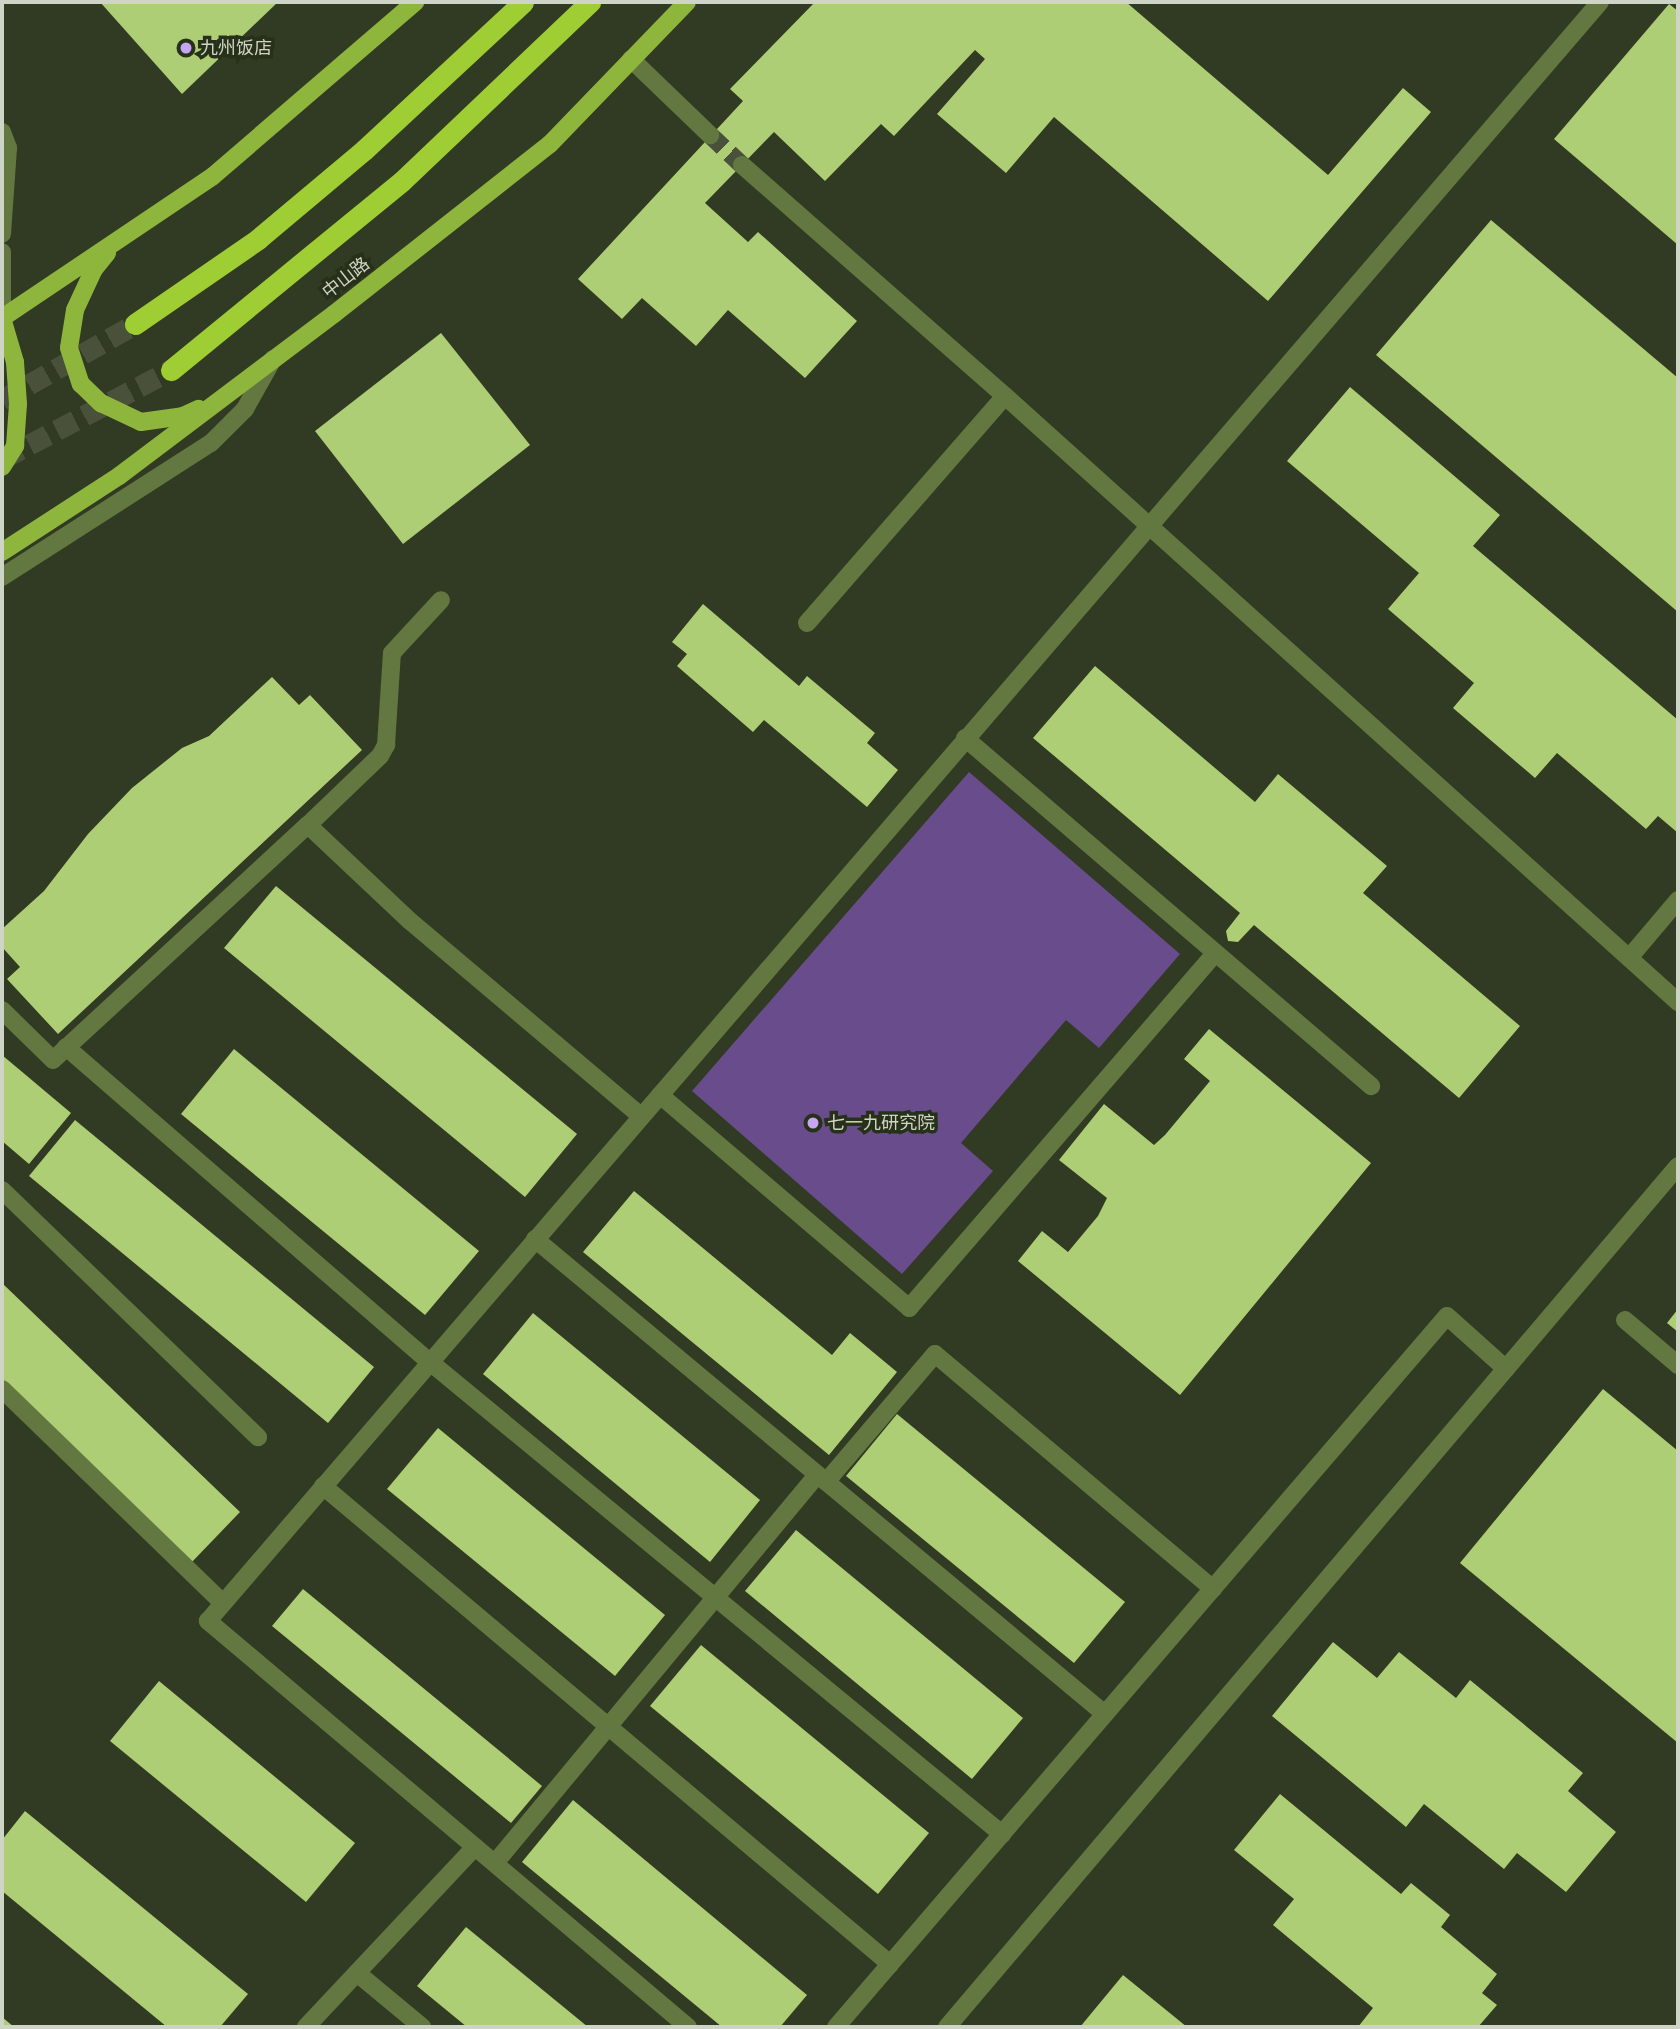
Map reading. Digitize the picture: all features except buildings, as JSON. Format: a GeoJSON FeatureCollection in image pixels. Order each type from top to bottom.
{"type":"FeatureCollection","features":[{"type":"Feature","properties":{"kind":"highway"},"geometry":{"type":"LineString","coordinates":[[135,324],[258,239],[364,150],[523,2]]}},
{"type":"Feature","properties":{"kind":"highway"},"geometry":{"type":"LineString","coordinates":[[171,370],[402,181],[590,2]]}},
{"type":"Feature","properties":{"kind":"main road"},"geometry":{"type":"LineString","coordinates":[[2,467],[15,446],[18,404],[15,362],[2,318],[213,176],[415,2]]}},
{"type":"Feature","properties":{"kind":"main road","name":"中山路"},"geometry":{"type":"LineString","coordinates":[[2,552],[119,476],[334,314],[550,144],[687,2]]}},
{"type":"Feature","properties":{"kind":"main road"},"geometry":{"type":"LineString","coordinates":[[118,240],[94,269],[75,310],[69,348],[81,384],[101,403],[141,422],[183,416],[220,399]]}},
{"type":"Feature","properties":{"kind":"street"},"geometry":{"type":"LineString","coordinates":[[688,2027],[208,1620],[1600,2]]}},
{"type":"Feature","properties":{"kind":"street"},"geometry":{"type":"LineString","coordinates":[[631,59],[710,135]]}},
{"type":"Feature","properties":{"kind":"street"},"geometry":{"type":"LineString","coordinates":[[2,132],[8,148],[2,234]]}},
{"type":"Feature","properties":{"kind":"street"},"geometry":{"type":"LineString","coordinates":[[742,165],[1005,396],[1678,1002]]}},
{"type":"Feature","properties":{"kind":"street"},"geometry":{"type":"LineString","coordinates":[[2,252],[2,318]]}},
{"type":"Feature","properties":{"kind":"street"},"geometry":{"type":"LineString","coordinates":[[2,577],[211,443],[245,409],[274,357]]}},
{"type":"Feature","properties":{"kind":"street"},"geometry":{"type":"LineString","coordinates":[[807,623],[1005,396]]}},
{"type":"Feature","properties":{"kind":"street"},"geometry":{"type":"LineString","coordinates":[[2,1010],[53,1060],[308,825],[380,756],[386,745],[392,653],[441,600]]}},
{"type":"Feature","properties":{"kind":"street"},"geometry":{"type":"LineString","coordinates":[[965,738],[1370,1086]]}},
{"type":"Feature","properties":{"kind":"street"},"geometry":{"type":"LineString","coordinates":[[308,825],[410,921],[641,1116]]}},
{"type":"Feature","properties":{"kind":"street"},"geometry":{"type":"LineString","coordinates":[[1629,958],[1678,900]]}},
{"type":"Feature","properties":{"kind":"street"},"geometry":{"type":"LineString","coordinates":[[660,1094],[908,1308],[1215,953]]}},
{"type":"Feature","properties":{"kind":"street"},"geometry":{"type":"LineString","coordinates":[[66,1047],[430,1362],[1002,1834]]}},
{"type":"Feature","properties":{"kind":"street"},"geometry":{"type":"LineString","coordinates":[[947,2027],[1678,1166]]}},
{"type":"Feature","properties":{"kind":"street"},"geometry":{"type":"LineString","coordinates":[[2,1190],[258,1437]]}},
{"type":"Feature","properties":{"kind":"street"},"geometry":{"type":"LineString","coordinates":[[535,1239],[1105,1714]]}},
{"type":"Feature","properties":{"kind":"street"},"geometry":{"type":"LineString","coordinates":[[836,2027],[1447,1316],[1506,1368]]}},
{"type":"Feature","properties":{"kind":"street"},"geometry":{"type":"LineString","coordinates":[[1625,1320],[1678,1365]]}},
{"type":"Feature","properties":{"kind":"street"},"geometry":{"type":"LineString","coordinates":[[495,1863],[715,1597],[935,1354],[1213,1589]]}},
{"type":"Feature","properties":{"kind":"street"},"geometry":{"type":"LineString","coordinates":[[2,1389],[222,1602]]}},
{"type":"Feature","properties":{"kind":"street"},"geometry":{"type":"LineString","coordinates":[[323,1486],[890,1964]]}},
{"type":"Feature","properties":{"kind":"street"},"geometry":{"type":"LineString","coordinates":[[306,2027],[475,1847]]}},
{"type":"Feature","properties":{"kind":"street"},"geometry":{"type":"LineString","coordinates":[[357,1973],[422,2027]]}},
{"type":"Feature","properties":{"kind":"shaded area"},"geometry":{"type":"Polygon","coordinates":[[[969,772],[1180,954],[1099,1048],[1066,1020],[961,1143],[993,1171],[902,1274],[692,1091],[969,772]]]}},
{"type":"Feature","properties":{"kind":"tunnel"},"geometry":{"type":"LineString","coordinates":[[710,135],[742,165]]}},
{"type":"Feature","properties":{"kind":"tunnel"},"geometry":{"type":"LineString","coordinates":[[2,400],[135,324]]}},
{"type":"Feature","properties":{"kind":"tunnel"},"geometry":{"type":"LineString","coordinates":[[2,459],[171,370]]}},
{"type":"Feature","properties":{"kind":"place","name":"九州饭店"},"geometry":{"type":"Point","coordinates":[186,48]}},
{"type":"Feature","properties":{"kind":"place","name":"七一九研究院"},"geometry":{"type":"Point","coordinates":[813,1123]}}]}
